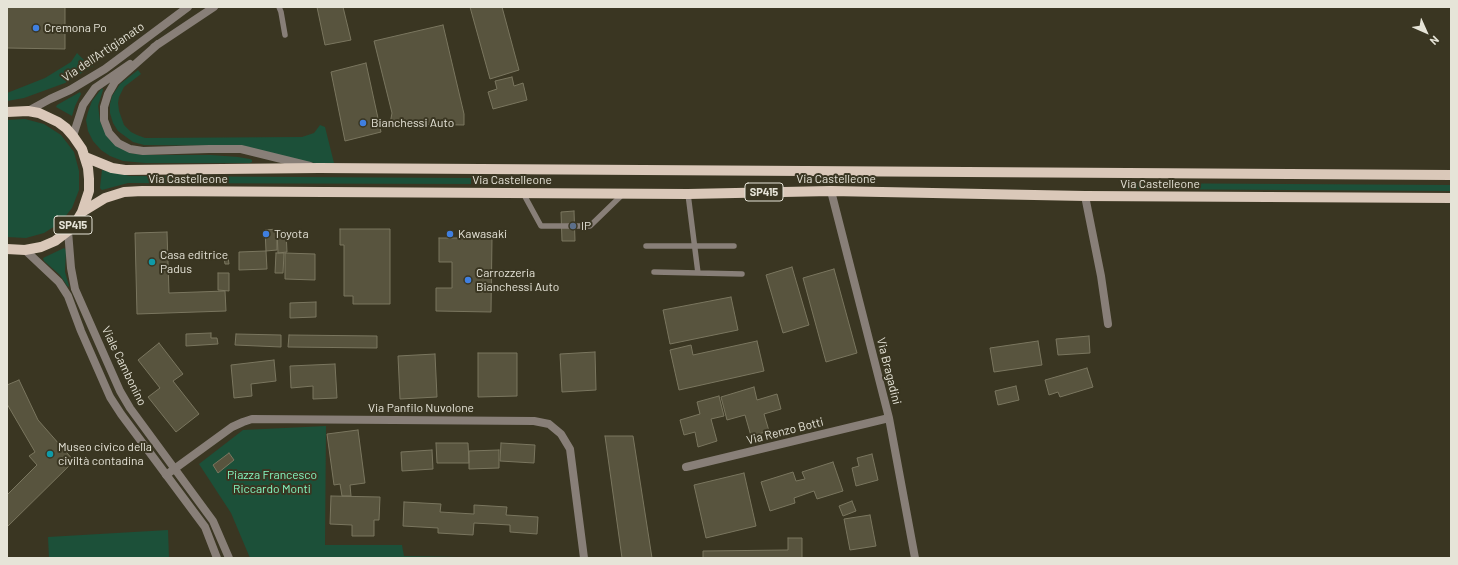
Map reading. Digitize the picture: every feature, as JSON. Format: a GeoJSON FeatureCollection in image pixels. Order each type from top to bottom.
{"type":"FeatureCollection","features":[{"type":"Feature","properties":{"kind":"main road","name":"SP415"},"geometry":{"type":"LineString","coordinates":[[7,112],[28,111],[39,113],[58,122],[73,136],[85,157],[89,179],[86,202],[82,212],[68,231],[55,241],[40,247],[25,250],[7,249]]}},
{"type":"Feature","properties":{"kind":"main road","name":"Via Castelleone"},"geometry":{"type":"LineString","coordinates":[[85,157],[112,168],[124,170],[319,168],[1451,175]]}},
{"type":"Feature","properties":{"kind":"main road","name":"Via Castelleone"},"geometry":{"type":"LineString","coordinates":[[82,212],[105,198],[124,192],[688,194],[831,191],[1085,196],[1451,198]]}},
{"type":"Feature","properties":{"kind":"street","name":"Via dell'Artigianato"},"geometry":{"type":"LineString","coordinates":[[28,111],[70,90],[105,69],[188,7]]}},
{"type":"Feature","properties":{"kind":"street"},"geometry":{"type":"LineString","coordinates":[[73,136],[83,105],[95,88],[214,7]]}},
{"type":"Feature","properties":{"kind":"street"},"geometry":{"type":"LineString","coordinates":[[158,44],[115,82],[108,94],[104,107],[104,120],[109,133],[118,143],[130,149],[143,151],[241,149],[319,168]]}},
{"type":"Feature","properties":{"kind":"street","name":"Via Bragadini"},"geometry":{"type":"LineString","coordinates":[[831,191],[888,418],[915,558]]}},
{"type":"Feature","properties":{"kind":"street"},"geometry":{"type":"LineString","coordinates":[[1085,196],[1101,276],[1108,324]]}},
{"type":"Feature","properties":{"kind":"street","name":"Viale Cambonino"},"geometry":{"type":"LineString","coordinates":[[68,231],[71,268],[75,290],[130,408],[174,470],[213,521],[229,558]]}},
{"type":"Feature","properties":{"kind":"street","name":"Viale Cambonino"},"geometry":{"type":"LineString","coordinates":[[25,250],[59,282],[68,296],[81,331],[110,397],[205,527],[217,558]]}},
{"type":"Feature","properties":{"kind":"street","name":"Via Renzo Botti"},"geometry":{"type":"LineString","coordinates":[[686,467],[888,418]]}},
{"type":"Feature","properties":{"kind":"street","name":"Via Panfilo Nuvolone"},"geometry":{"type":"LineString","coordinates":[[166,475],[232,427],[252,419],[542,422],[549,424],[561,434],[570,449],[584,558]]}},
{"type":"Feature","properties":{"kind":"lane"},"geometry":{"type":"LineString","coordinates":[[278,7],[281,12],[285,35]]}},
{"type":"Feature","properties":{"kind":"lane"},"geometry":{"type":"LineString","coordinates":[[523,193],[541,226],[590,226],[624,193]]}},
{"type":"Feature","properties":{"kind":"lane"},"geometry":{"type":"LineString","coordinates":[[688,194],[698,273]]}},
{"type":"Feature","properties":{"kind":"lane"},"geometry":{"type":"LineString","coordinates":[[646,246],[734,246]]}},
{"type":"Feature","properties":{"kind":"lane"},"geometry":{"type":"LineString","coordinates":[[654,272],[742,274]]}},
{"type":"Feature","properties":{"kind":"green space"},"geometry":{"type":"Polygon","coordinates":[[[77,53],[84,60],[94,62],[93,66],[65,83],[24,98],[7,101],[7,93],[45,78],[71,62],[77,53]]]}},
{"type":"Feature","properties":{"kind":"green space"},"geometry":{"type":"Polygon","coordinates":[[[138,70],[141,74],[124,87],[118,103],[124,125],[131,132],[137,135],[145,138],[302,137],[314,133],[320,125],[325,127],[334,163],[299,161],[243,146],[144,145],[133,142],[118,131],[113,123],[110,113],[110,104],[112,96],[120,84],[138,70]]]}},
{"type":"Feature","properties":{"kind":"green space"},"geometry":{"type":"Polygon","coordinates":[[[102,88],[103,90],[98,106],[100,121],[106,135],[130,153],[144,155],[211,155],[250,159],[252,162],[145,163],[123,161],[110,156],[101,150],[93,141],[88,131],[86,120],[92,101],[102,88]]]}},
{"type":"Feature","properties":{"kind":"green space"},"geometry":{"type":"Polygon","coordinates":[[[80,92],[81,94],[72,116],[56,107],[57,105],[80,92]]]}},
{"type":"Feature","properties":{"kind":"green space"},"geometry":{"type":"Polygon","coordinates":[[[25,119],[44,124],[61,135],[74,152],[79,171],[79,190],[72,208],[60,223],[44,233],[26,238],[7,237],[7,120],[25,119]]]}},
{"type":"Feature","properties":{"kind":"green space"},"geometry":{"type":"Polygon","coordinates":[[[102,170],[130,176],[471,178],[471,184],[128,183],[102,190],[100,188],[102,170]]]}},
{"type":"Feature","properties":{"kind":"green space"},"geometry":{"type":"Polygon","coordinates":[[[1122,183],[1451,185],[1451,191],[1122,189],[1122,183]]]}},
{"type":"Feature","properties":{"kind":"green space"},"geometry":{"type":"Polygon","coordinates":[[[64,248],[66,250],[65,272],[68,287],[60,275],[44,261],[43,258],[64,248]]]}},
{"type":"Feature","properties":{"kind":"green space","name":"Piazza Francesco Riccardo Monti"},"geometry":{"type":"Polygon","coordinates":[[[326,426],[325,545],[402,545],[404,556],[514,558],[250,558],[231,513],[199,464],[243,430],[326,426]]]}},
{"type":"Feature","properties":{"kind":"green space"},"geometry":{"type":"Polygon","coordinates":[[[168,530],[169,558],[49,558],[48,537],[168,530]]]}},
{"type":"Feature","properties":{"kind":"building","name":"Cremona Po"},"geometry":{"type":"Polygon","coordinates":[[[7,7],[65,7],[65,49],[7,48],[7,7]]]}},
{"type":"Feature","properties":{"kind":"building"},"geometry":{"type":"Polygon","coordinates":[[[317,7],[343,7],[351,40],[325,45],[317,7]]]}},
{"type":"Feature","properties":{"kind":"building"},"geometry":{"type":"Polygon","coordinates":[[[470,7],[502,7],[519,70],[490,79],[470,7]]]}},
{"type":"Feature","properties":{"kind":"building"},"geometry":{"type":"Polygon","coordinates":[[[443,25],[464,114],[464,125],[390,124],[392,113],[374,41],[443,25]]]}},
{"type":"Feature","properties":{"kind":"building"},"geometry":{"type":"Polygon","coordinates":[[[366,63],[381,132],[345,141],[331,72],[366,63]]]}},
{"type":"Feature","properties":{"kind":"building"},"geometry":{"type":"Polygon","coordinates":[[[512,77],[514,86],[523,83],[527,100],[493,109],[488,92],[497,89],[495,81],[512,77]]]}},
{"type":"Feature","properties":{"kind":"building"},"geometry":{"type":"Polygon","coordinates":[[[574,211],[575,241],[562,241],[561,212],[574,211]]]}},
{"type":"Feature","properties":{"kind":"building"},"geometry":{"type":"Polygon","coordinates":[[[277,229],[277,250],[266,251],[265,230],[277,229]]]}},
{"type":"Feature","properties":{"kind":"building"},"geometry":{"type":"Polygon","coordinates":[[[340,229],[390,229],[390,304],[353,304],[353,296],[344,296],[344,245],[340,245],[340,229]]]}},
{"type":"Feature","properties":{"kind":"building"},"geometry":{"type":"Polygon","coordinates":[[[277,231],[286,231],[287,252],[278,253],[277,231]]]}},
{"type":"Feature","properties":{"kind":"building","name":"Casa editrice Padus"},"geometry":{"type":"Polygon","coordinates":[[[167,232],[169,293],[225,291],[226,311],[137,314],[135,233],[167,232]]]}},
{"type":"Feature","properties":{"kind":"building"},"geometry":{"type":"Polygon","coordinates":[[[439,238],[492,238],[491,312],[436,311],[436,288],[452,288],[452,262],[439,262],[439,238]]]}},
{"type":"Feature","properties":{"kind":"building"},"geometry":{"type":"Polygon","coordinates":[[[266,251],[267,269],[239,270],[239,252],[266,251]]]}},
{"type":"Feature","properties":{"kind":"building"},"geometry":{"type":"Polygon","coordinates":[[[276,253],[284,253],[283,273],[275,273],[276,253]]]}},
{"type":"Feature","properties":{"kind":"building"},"geometry":{"type":"Polygon","coordinates":[[[285,253],[315,254],[315,280],[285,279],[285,253]]]}},
{"type":"Feature","properties":{"kind":"building"},"geometry":{"type":"Polygon","coordinates":[[[228,257],[229,264],[225,264],[224,258],[228,257]]]}},
{"type":"Feature","properties":{"kind":"building"},"geometry":{"type":"Polygon","coordinates":[[[792,267],[809,325],[783,333],[766,275],[792,267]]]}},
{"type":"Feature","properties":{"kind":"building"},"geometry":{"type":"Polygon","coordinates":[[[834,269],[857,353],[826,362],[803,278],[834,269]]]}},
{"type":"Feature","properties":{"kind":"building"},"geometry":{"type":"Polygon","coordinates":[[[218,273],[229,273],[229,291],[218,290],[218,273]]]}},
{"type":"Feature","properties":{"kind":"building"},"geometry":{"type":"Polygon","coordinates":[[[731,297],[738,330],[670,344],[663,310],[731,297]]]}},
{"type":"Feature","properties":{"kind":"building"},"geometry":{"type":"Polygon","coordinates":[[[316,302],[316,317],[290,318],[290,303],[316,302]]]}},
{"type":"Feature","properties":{"kind":"building"},"geometry":{"type":"Polygon","coordinates":[[[211,333],[211,338],[217,338],[218,344],[186,346],[186,334],[211,333]]]}},
{"type":"Feature","properties":{"kind":"building"},"geometry":{"type":"Polygon","coordinates":[[[236,334],[281,335],[281,347],[235,345],[236,334]]]}},
{"type":"Feature","properties":{"kind":"building"},"geometry":{"type":"Polygon","coordinates":[[[289,335],[377,336],[377,348],[288,347],[289,335]]]}},
{"type":"Feature","properties":{"kind":"building"},"geometry":{"type":"Polygon","coordinates":[[[1089,336],[1090,353],[1058,355],[1056,339],[1089,336]]]}},
{"type":"Feature","properties":{"kind":"building"},"geometry":{"type":"Polygon","coordinates":[[[757,341],[764,371],[679,390],[670,350],[691,345],[693,355],[757,341]]]}},
{"type":"Feature","properties":{"kind":"building"},"geometry":{"type":"Polygon","coordinates":[[[1038,341],[1042,365],[994,372],[990,348],[1038,341]]]}},
{"type":"Feature","properties":{"kind":"building"},"geometry":{"type":"Polygon","coordinates":[[[159,343],[183,374],[173,381],[199,414],[176,432],[148,397],[160,388],[138,360],[159,343]]]}},
{"type":"Feature","properties":{"kind":"building"},"geometry":{"type":"Polygon","coordinates":[[[595,352],[596,390],[562,392],[560,354],[595,352]]]}},
{"type":"Feature","properties":{"kind":"building"},"geometry":{"type":"Polygon","coordinates":[[[478,353],[517,353],[517,396],[478,397],[478,353]]]}},
{"type":"Feature","properties":{"kind":"building"},"geometry":{"type":"Polygon","coordinates":[[[435,354],[437,397],[400,399],[398,356],[435,354]]]}},
{"type":"Feature","properties":{"kind":"building"},"geometry":{"type":"Polygon","coordinates":[[[274,360],[276,381],[251,384],[252,396],[234,398],[231,365],[274,360]]]}},
{"type":"Feature","properties":{"kind":"building"},"geometry":{"type":"Polygon","coordinates":[[[335,364],[337,398],[313,399],[313,386],[291,388],[290,366],[335,364]]]}},
{"type":"Feature","properties":{"kind":"building"},"geometry":{"type":"Polygon","coordinates":[[[1087,368],[1093,387],[1060,397],[1058,392],[1049,395],[1045,380],[1087,368]]]}},
{"type":"Feature","properties":{"kind":"building","name":"Museo civico della civiltà contadina"},"geometry":{"type":"Polygon","coordinates":[[[19,380],[38,420],[74,461],[7,527],[7,495],[37,465],[29,456],[35,452],[7,404],[7,385],[19,380]]]}},
{"type":"Feature","properties":{"kind":"building"},"geometry":{"type":"Polygon","coordinates":[[[1016,386],[1019,400],[998,405],[995,391],[1016,386]]]}},
{"type":"Feature","properties":{"kind":"building"},"geometry":{"type":"Polygon","coordinates":[[[754,387],[757,400],[777,394],[781,409],[764,414],[769,431],[751,436],[745,415],[727,420],[721,397],[754,387]]]}},
{"type":"Feature","properties":{"kind":"building"},"geometry":{"type":"Polygon","coordinates":[[[719,396],[724,416],[711,419],[717,441],[698,447],[695,432],[684,435],[680,420],[700,414],[697,402],[719,396]]]}},
{"type":"Feature","properties":{"kind":"building"},"geometry":{"type":"Polygon","coordinates":[[[358,430],[365,483],[350,485],[351,496],[342,496],[340,484],[334,485],[327,434],[358,430]]]}},
{"type":"Feature","properties":{"kind":"building"},"geometry":{"type":"Polygon","coordinates":[[[605,436],[633,436],[652,558],[622,558],[605,436]]]}},
{"type":"Feature","properties":{"kind":"building"},"geometry":{"type":"Polygon","coordinates":[[[436,443],[468,443],[469,463],[437,463],[436,443]]]}},
{"type":"Feature","properties":{"kind":"building"},"geometry":{"type":"Polygon","coordinates":[[[501,443],[535,445],[534,463],[500,461],[501,443]]]}},
{"type":"Feature","properties":{"kind":"building"},"geometry":{"type":"Polygon","coordinates":[[[432,450],[433,469],[402,471],[401,452],[432,450]]]}},
{"type":"Feature","properties":{"kind":"building"},"geometry":{"type":"Polygon","coordinates":[[[499,450],[499,468],[469,469],[469,451],[499,450]]]}},
{"type":"Feature","properties":{"kind":"building"},"geometry":{"type":"Polygon","coordinates":[[[229,453],[234,460],[218,473],[213,465],[229,453]]]}},
{"type":"Feature","properties":{"kind":"building"},"geometry":{"type":"Polygon","coordinates":[[[872,454],[878,480],[856,486],[852,468],[859,466],[857,458],[872,454]]]}},
{"type":"Feature","properties":{"kind":"building"},"geometry":{"type":"Polygon","coordinates":[[[833,462],[843,491],[817,499],[814,491],[794,498],[795,503],[770,511],[761,482],[793,472],[796,481],[805,479],[802,472],[833,462]]]}},
{"type":"Feature","properties":{"kind":"building"},"geometry":{"type":"Polygon","coordinates":[[[744,473],[756,526],[706,538],[694,485],[744,473]]]}},
{"type":"Feature","properties":{"kind":"building"},"geometry":{"type":"Polygon","coordinates":[[[331,496],[380,497],[379,520],[374,520],[374,536],[352,536],[352,525],[330,524],[331,496]]]}},
{"type":"Feature","properties":{"kind":"building"},"geometry":{"type":"Polygon","coordinates":[[[852,501],[856,511],[843,516],[839,506],[852,501]]]}},
{"type":"Feature","properties":{"kind":"building"},"geometry":{"type":"Polygon","coordinates":[[[404,502],[441,504],[440,512],[474,514],[474,505],[507,507],[506,515],[538,517],[537,534],[510,532],[510,525],[474,523],[473,535],[438,533],[438,528],[403,526],[404,502]]]}},
{"type":"Feature","properties":{"kind":"building"},"geometry":{"type":"Polygon","coordinates":[[[870,515],[876,546],[850,550],[844,519],[870,515]]]}},
{"type":"Feature","properties":{"kind":"building"},"geometry":{"type":"Polygon","coordinates":[[[788,538],[802,538],[802,558],[703,558],[703,551],[788,550],[788,538]]]}},
{"type":"Feature","properties":{"kind":"place","name":"Cremona Po"},"geometry":{"type":"Point","coordinates":[36,28]}},
{"type":"Feature","properties":{"kind":"place","name":"Bianchessi Auto"},"geometry":{"type":"Point","coordinates":[363,123]}},
{"type":"Feature","properties":{"kind":"place","name":"IP"},"geometry":{"type":"Point","coordinates":[573,226]}},
{"type":"Feature","properties":{"kind":"place","name":"Toyota"},"geometry":{"type":"Point","coordinates":[266,234]}},
{"type":"Feature","properties":{"kind":"place","name":"Kawasaki"},"geometry":{"type":"Point","coordinates":[450,234]}},
{"type":"Feature","properties":{"kind":"place","name":"Casa editrice Padus"},"geometry":{"type":"Point","coordinates":[152,262]}},
{"type":"Feature","properties":{"kind":"place","name":"Carrozzeria Bianchessi Auto"},"geometry":{"type":"Point","coordinates":[468,280]}},
{"type":"Feature","properties":{"kind":"place","name":"Museo civico della civiltà contadina"},"geometry":{"type":"Point","coordinates":[50,454]}}]}
